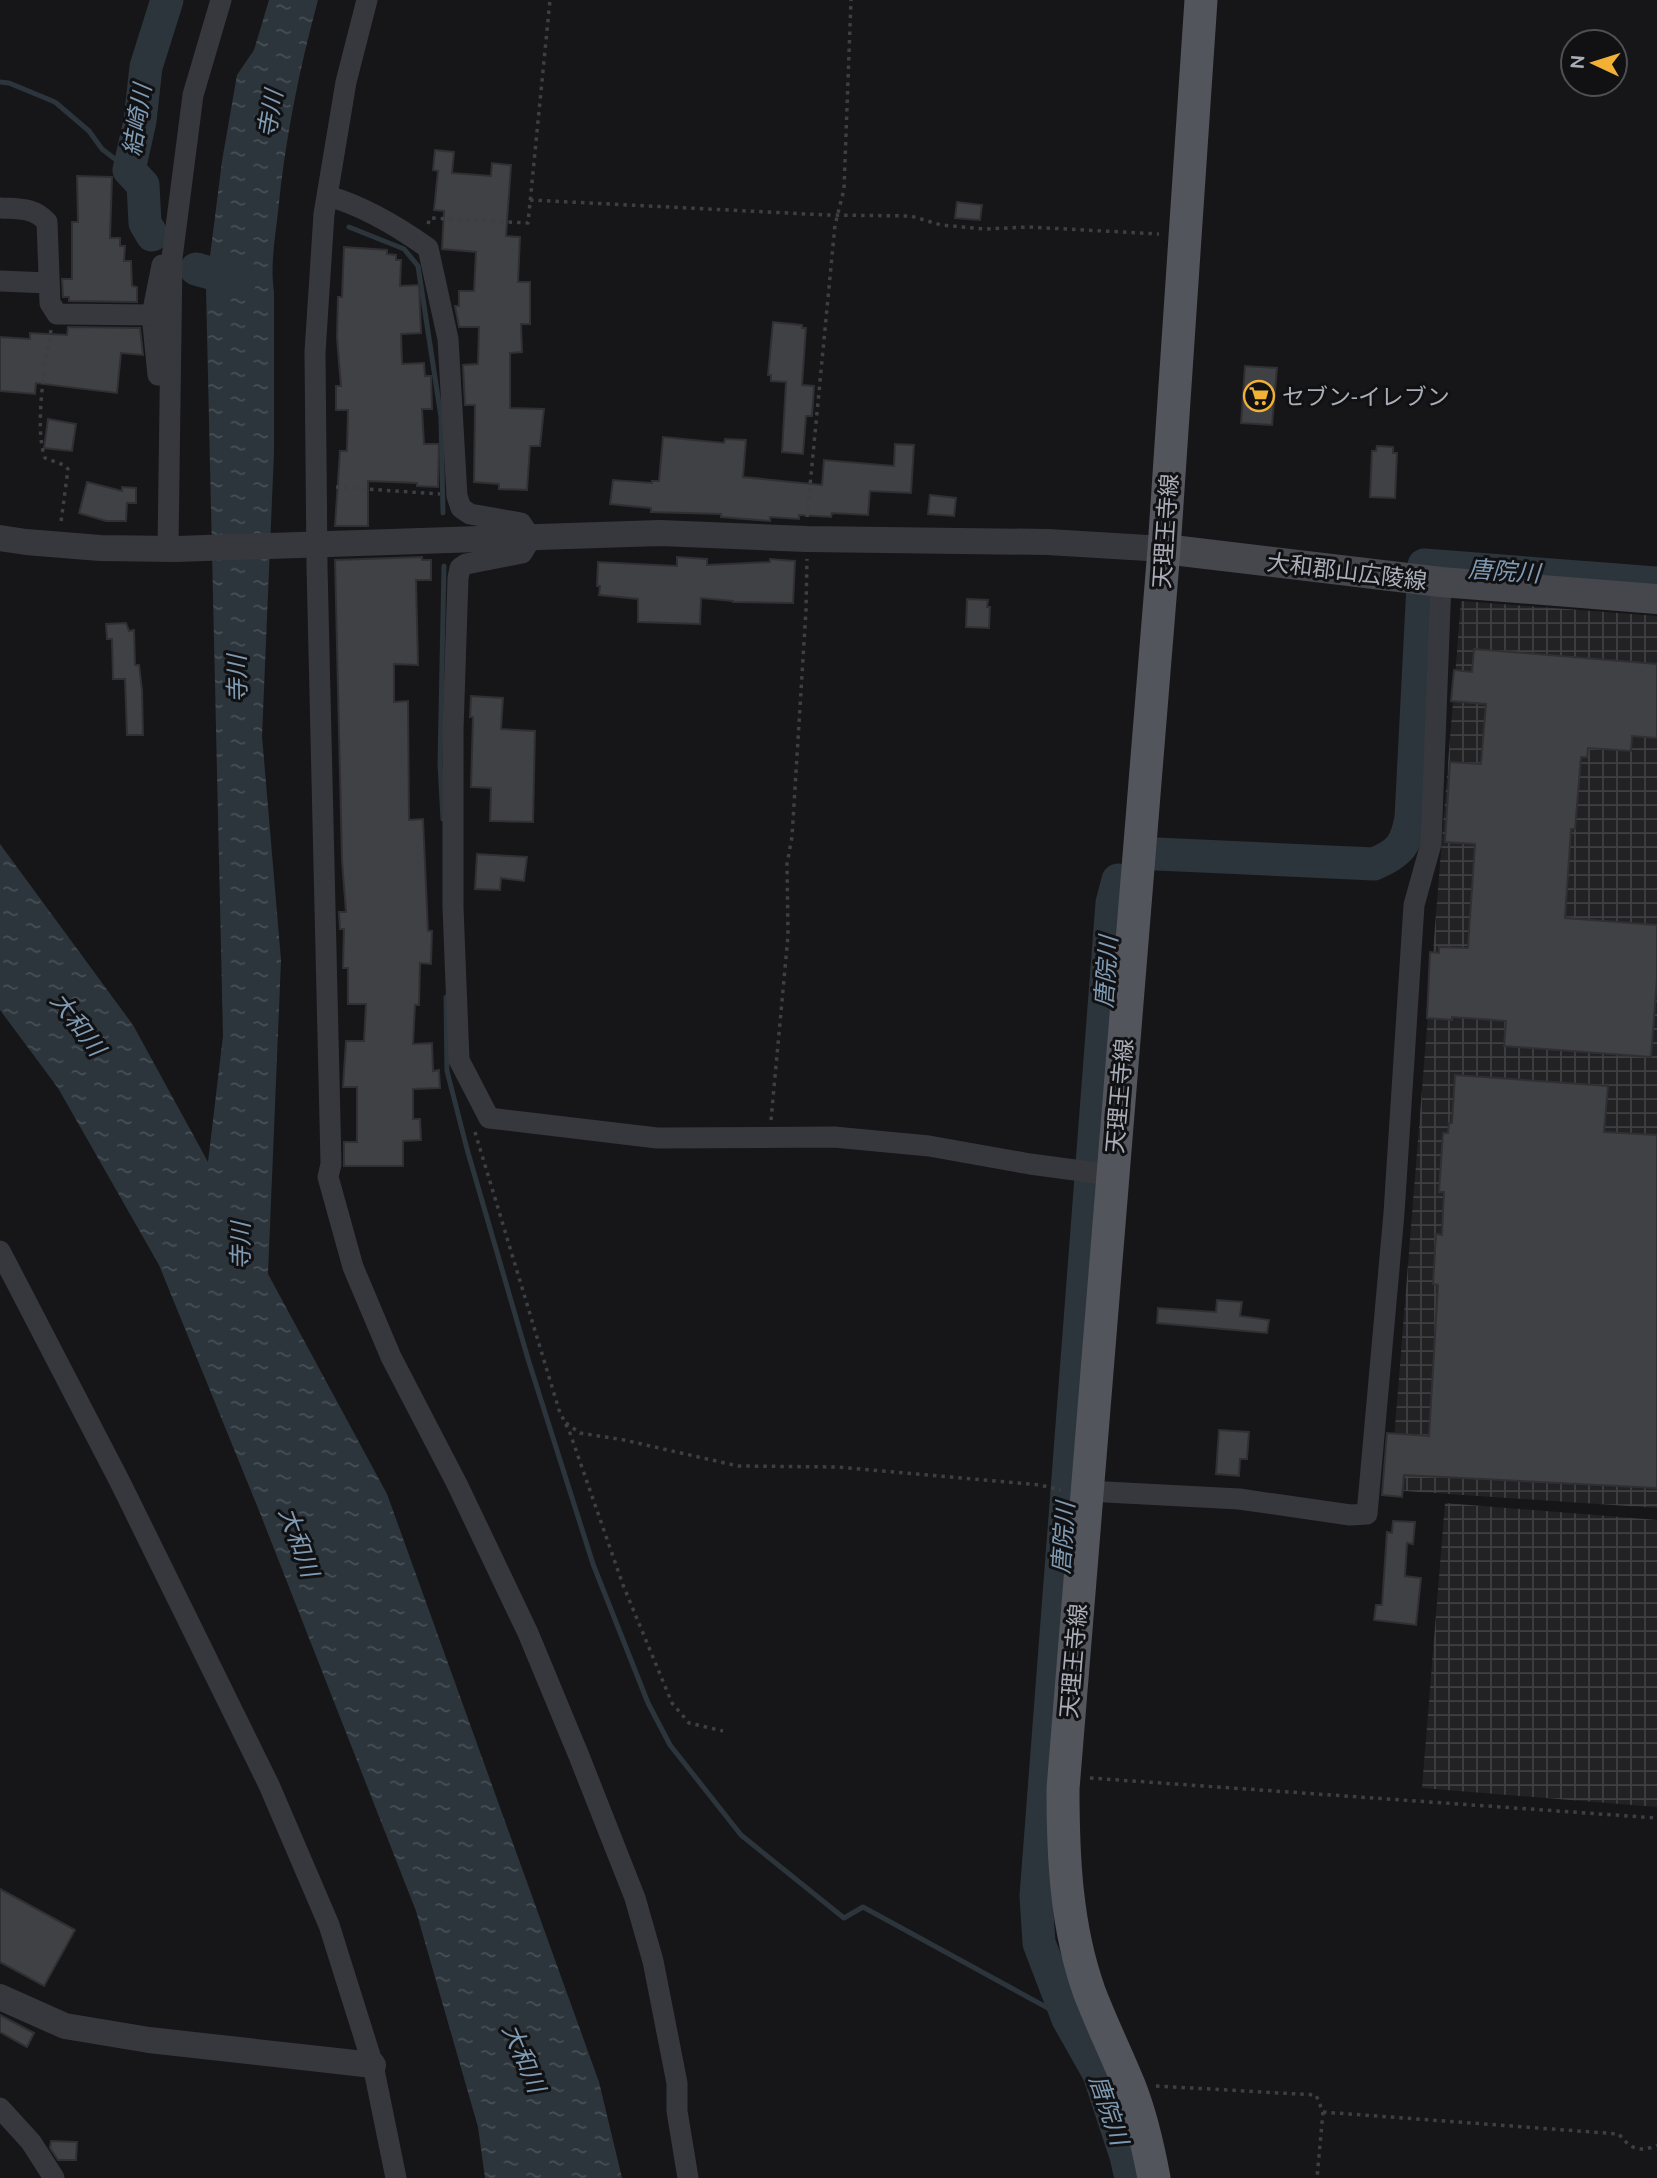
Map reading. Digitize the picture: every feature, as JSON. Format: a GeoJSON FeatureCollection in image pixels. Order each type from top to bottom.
{"type":"FeatureCollection","features":[{"type":"Feature","properties":{"kind":"main road","name":"天理王寺線"},"geometry":{"type":"LineString","coordinates":[[1154,2178],[1146,2139],[1130,2088],[1089,1989],[1070,1912],[1063,1857],[1064,1775],[1164,549],[1201,0]]}},
{"type":"Feature","properties":{"kind":"main road","name":"大和郡山広陵線"},"geometry":{"type":"LineString","coordinates":[[1164,549],[1441,582],[1657,599]]}},
{"type":"Feature","properties":{"kind":"street"},"geometry":{"type":"LineString","coordinates":[[172,548],[169,402],[173,248],[193,95],[221,0]]}},
{"type":"Feature","properties":{"kind":"street"},"geometry":{"type":"LineString","coordinates":[[367,0],[346,82],[324,214],[315,352],[315,544],[331,1150],[328,1177],[353,1267],[369,1306],[391,1357],[457,1484],[528,1633],[635,1898],[653,1961],[677,2083],[677,2111],[688,2178]]}},
{"type":"Feature","properties":{"kind":"street"},"geometry":{"type":"LineString","coordinates":[[328,196],[344,200],[399,228],[428,248],[448,339],[457,496],[461,508],[470,514],[522,523],[531,538]]}},
{"type":"Feature","properties":{"kind":"street"},"geometry":{"type":"LineString","coordinates":[[0,208],[28,209],[40,214],[47,222],[50,303],[57,314],[152,315]]}},
{"type":"Feature","properties":{"kind":"street"},"geometry":{"type":"LineString","coordinates":[[169,402],[160,390],[152,315],[164,256],[173,248]]}},
{"type":"Feature","properties":{"kind":"street"},"geometry":{"type":"LineString","coordinates":[[0,281],[50,283]]}},
{"type":"Feature","properties":{"kind":"street"},"geometry":{"type":"LineString","coordinates":[[0,538],[100,548],[172,548],[660,533],[1048,542],[1164,549]]}},
{"type":"Feature","properties":{"kind":"street"},"geometry":{"type":"LineString","coordinates":[[531,538],[522,553],[466,564],[460,568],[458,578],[453,730],[453,907],[459,1060],[489,1118],[657,1138],[834,1137],[929,1146],[1112,1175]]}},
{"type":"Feature","properties":{"kind":"street"},"geometry":{"type":"LineString","coordinates":[[1087,1491],[1238,1499],[1350,1516],[1367,1514],[1394,1213],[1414,905],[1431,844],[1441,582]]}},
{"type":"Feature","properties":{"kind":"street"},"geometry":{"type":"LineString","coordinates":[[0,1251],[120,1482],[269,1784],[329,1925],[373,2065],[396,2178]]}},
{"type":"Feature","properties":{"kind":"street"},"geometry":{"type":"LineString","coordinates":[[0,1997],[65,2026],[149,2040],[373,2065]]}},
{"type":"Feature","properties":{"kind":"street"},"geometry":{"type":"LineString","coordinates":[[0,2108],[31,2142],[54,2178]]}},
{"type":"Feature","properties":{"kind":"path"},"geometry":{"type":"LineString","coordinates":[[420,242],[430,218],[528,223],[550,0]]}},
{"type":"Feature","properties":{"kind":"path"},"geometry":{"type":"LineString","coordinates":[[772,1138],[770,1128],[773,1089],[777,1071],[788,936],[787,864],[792,838],[806,610],[807,512],[837,215],[844,189],[851,0]]}},
{"type":"Feature","properties":{"kind":"path"},"geometry":{"type":"LineString","coordinates":[[530,200],[837,215],[911,216],[941,225],[985,229],[1029,227],[1184,235]]}},
{"type":"Feature","properties":{"kind":"path"},"geometry":{"type":"LineString","coordinates":[[57,314],[51,335],[41,405],[41,446],[45,458],[64,464],[68,469],[57,545]]}},
{"type":"Feature","properties":{"kind":"path"},"geometry":{"type":"LineString","coordinates":[[316,486],[457,496]]}},
{"type":"Feature","properties":{"kind":"path"},"geometry":{"type":"LineString","coordinates":[[473,1125],[559,1410],[623,1584],[672,1703],[689,1723],[723,1731]]}},
{"type":"Feature","properties":{"kind":"path"},"geometry":{"type":"LineString","coordinates":[[565,1422],[580,1433],[624,1440],[738,1466],[838,1467],[1087,1491]]}},
{"type":"Feature","properties":{"kind":"path"},"geometry":{"type":"LineString","coordinates":[[1064,1775],[1657,1818]]}},
{"type":"Feature","properties":{"kind":"path"},"geometry":{"type":"LineString","coordinates":[[1130,2088],[1140,2085],[1316,2095],[1323,2112],[1317,2178]]}},
{"type":"Feature","properties":{"kind":"path"},"geometry":{"type":"LineString","coordinates":[[1323,2112],[1619,2134],[1628,2146],[1638,2150],[1657,2145]]}},
{"type":"Feature","properties":{"kind":"shaded area"},"geometry":{"type":"Polygon","coordinates":[[[1461,601],[1657,616],[1657,1508],[1390,1490],[1461,601]]]}},
{"type":"Feature","properties":{"kind":"shaded area"},"geometry":{"type":"Polygon","coordinates":[[[1445,1503],[1657,1520],[1657,1807],[1422,1788],[1445,1503]]]}},
{"type":"Feature","properties":{"kind":"water"},"geometry":{"type":"Polygon","coordinates":[[[269,0],[318,0],[289,132],[273,262],[274,452],[262,736],[281,960],[268,1274],[387,1494],[599,2082],[622,2178],[485,2178],[478,2127],[416,1911],[260,1513],[159,1265],[58,1088],[0,1010],[0,844],[133,1025],[208,1162],[223,1036],[206,288],[222,161],[237,75],[254,50],[269,0]]]}},
{"type":"Feature","properties":{"kind":"building"},"geometry":{"type":"Polygon","coordinates":[[[435,150],[454,152],[452,173],[491,176],[492,163],[511,165],[506,236],[520,237],[518,282],[530,282],[530,324],[521,324],[522,352],[510,353],[510,408],[544,409],[540,446],[530,446],[527,490],[499,489],[499,484],[474,482],[475,405],[465,405],[463,365],[478,364],[479,327],[459,327],[455,306],[459,306],[459,291],[474,291],[476,252],[442,249],[444,211],[434,210],[438,171],[433,170],[435,150]]]}},
{"type":"Feature","properties":{"kind":"building"},"geometry":{"type":"Polygon","coordinates":[[[77,176],[112,177],[110,238],[120,238],[120,246],[125,246],[124,261],[131,261],[132,286],[137,287],[137,302],[69,301],[69,297],[63,297],[62,279],[72,279],[72,222],[78,222],[77,176]]]}},
{"type":"Feature","properties":{"kind":"building"},"geometry":{"type":"Polygon","coordinates":[[[957,202],[982,205],[980,220],[955,218],[957,202]]]}},
{"type":"Feature","properties":{"kind":"building"},"geometry":{"type":"Polygon","coordinates":[[[344,247],[387,250],[387,254],[396,255],[396,260],[401,260],[400,286],[419,285],[421,333],[401,334],[402,364],[424,363],[425,376],[431,376],[432,409],[422,409],[424,444],[439,444],[438,487],[417,486],[417,483],[368,481],[368,526],[335,526],[340,451],[347,451],[348,410],[336,410],[336,386],[341,386],[337,338],[338,297],[342,297],[344,247]]]}},
{"type":"Feature","properties":{"kind":"building"},"geometry":{"type":"Polygon","coordinates":[[[773,322],[802,325],[802,328],[806,328],[802,385],[814,386],[812,416],[806,416],[803,454],[782,452],[786,382],[771,381],[771,375],[768,375],[773,322]]]}},
{"type":"Feature","properties":{"kind":"building"},"geometry":{"type":"Polygon","coordinates":[[[68,327],[140,328],[143,355],[121,353],[117,393],[36,383],[35,394],[0,391],[0,337],[30,339],[30,333],[67,335],[68,327]]]}},
{"type":"Feature","properties":{"kind":"building","name":"セブン-イレブン"},"geometry":{"type":"Polygon","coordinates":[[[1245,366],[1277,368],[1272,425],[1241,423],[1245,366]]]}},
{"type":"Feature","properties":{"kind":"building"},"geometry":{"type":"Polygon","coordinates":[[[48,419],[76,424],[72,451],[44,448],[48,419]]]}},
{"type":"Feature","properties":{"kind":"building"},"geometry":{"type":"Polygon","coordinates":[[[663,437],[724,443],[725,439],[746,440],[743,477],[822,485],[824,460],[894,466],[895,444],[914,445],[911,493],[870,491],[868,515],[799,515],[799,519],[770,517],[770,521],[721,517],[721,514],[651,512],[651,508],[610,504],[613,480],[652,483],[659,481],[663,437]]]}},
{"type":"Feature","properties":{"kind":"building"},"geometry":{"type":"Polygon","coordinates":[[[1377,446],[1393,447],[1393,453],[1397,453],[1395,498],[1370,497],[1372,451],[1376,451],[1377,446]]]}},
{"type":"Feature","properties":{"kind":"building"},"geometry":{"type":"Polygon","coordinates":[[[87,482],[122,491],[122,487],[136,488],[136,503],[127,503],[126,521],[106,521],[79,513],[87,482]]]}},
{"type":"Feature","properties":{"kind":"building"},"geometry":{"type":"Polygon","coordinates":[[[930,495],[956,498],[954,516],[928,514],[930,495]]]}},
{"type":"Feature","properties":{"kind":"building"},"geometry":{"type":"Polygon","coordinates":[[[422,557],[422,560],[431,560],[431,580],[416,580],[418,665],[394,664],[394,702],[408,701],[409,820],[423,819],[428,931],[432,931],[431,964],[420,963],[419,1005],[415,1005],[413,1044],[432,1043],[433,1071],[439,1070],[440,1088],[413,1089],[413,1119],[420,1119],[421,1140],[403,1141],[403,1166],[344,1166],[344,1142],[357,1142],[357,1087],[343,1087],[346,1041],[364,1041],[366,1004],[348,1004],[348,968],[343,968],[344,929],[340,929],[339,912],[346,912],[342,861],[335,560],[422,557]]]}},
{"type":"Feature","properties":{"kind":"building"},"geometry":{"type":"Polygon","coordinates":[[[677,557],[707,559],[707,565],[770,562],[770,559],[795,561],[793,603],[733,602],[701,598],[700,624],[638,622],[638,599],[599,595],[598,562],[677,566],[677,557]]]}},
{"type":"Feature","properties":{"kind":"building"},"geometry":{"type":"Polygon","coordinates":[[[967,599],[988,600],[989,628],[966,627],[967,599]]]}},
{"type":"Feature","properties":{"kind":"building"},"geometry":{"type":"Polygon","coordinates":[[[126,623],[129,631],[134,630],[135,665],[139,665],[142,690],[143,735],[127,735],[125,679],[113,679],[112,639],[107,639],[106,624],[126,623]]]}},
{"type":"Feature","properties":{"kind":"building"},"geometry":{"type":"Polygon","coordinates":[[[1474,649],[1657,664],[1657,738],[1632,736],[1631,751],[1588,748],[1587,757],[1581,757],[1575,829],[1571,829],[1565,918],[1657,925],[1657,979],[1651,1057],[1504,1046],[1506,1021],[1427,1018],[1430,952],[1439,953],[1439,947],[1468,948],[1475,844],[1445,842],[1450,762],[1481,764],[1486,704],[1451,701],[1454,670],[1472,672],[1474,649]]]}},
{"type":"Feature","properties":{"kind":"building"},"geometry":{"type":"Polygon","coordinates":[[[471,696],[503,698],[501,729],[535,731],[533,822],[490,821],[491,788],[471,787],[471,696]]]}},
{"type":"Feature","properties":{"kind":"building"},"geometry":{"type":"Polygon","coordinates":[[[477,854],[527,857],[524,881],[501,878],[500,890],[475,889],[477,854]]]}},
{"type":"Feature","properties":{"kind":"building"},"geometry":{"type":"Polygon","coordinates":[[[1455,1075],[1608,1086],[1604,1132],[1657,1135],[1657,1488],[1404,1475],[1402,1497],[1382,1495],[1387,1433],[1429,1436],[1438,1285],[1433,1284],[1436,1234],[1442,1235],[1444,1192],[1439,1192],[1443,1133],[1448,1133],[1449,1123],[1452,1123],[1455,1075]]]}},
{"type":"Feature","properties":{"kind":"building"},"geometry":{"type":"Polygon","coordinates":[[[1217,1300],[1242,1302],[1240,1316],[1269,1320],[1267,1333],[1157,1323],[1158,1308],[1216,1312],[1217,1300]]]}},
{"type":"Feature","properties":{"kind":"building"},"geometry":{"type":"Polygon","coordinates":[[[1219,1430],[1249,1432],[1247,1459],[1240,1459],[1239,1476],[1216,1474],[1219,1430]]]}},
{"type":"Feature","properties":{"kind":"building"},"geometry":{"type":"Polygon","coordinates":[[[1393,1521],[1415,1522],[1413,1544],[1407,1543],[1405,1576],[1421,1578],[1416,1625],[1374,1620],[1376,1605],[1382,1605],[1387,1532],[1392,1533],[1393,1521]]]}},
{"type":"Feature","properties":{"kind":"building"},"geometry":{"type":"Polygon","coordinates":[[[0,1889],[75,1930],[44,1986],[0,1962],[0,1889]]]}},
{"type":"Feature","properties":{"kind":"building"},"geometry":{"type":"Polygon","coordinates":[[[0,2015],[34,2033],[27,2047],[0,2032],[0,2015]]]}},
{"type":"Feature","properties":{"kind":"building"},"geometry":{"type":"Polygon","coordinates":[[[51,2141],[77,2142],[76,2160],[58,2160],[50,2148],[51,2141]]]}},
{"type":"Feature","properties":{"kind":"waterway","name":"結崎川"},"geometry":{"type":"LineString","coordinates":[[152,235],[145,223],[143,185],[129,170],[140,121],[146,67],[167,0]]}},
{"type":"Feature","properties":{"kind":"waterway"},"geometry":{"type":"LineString","coordinates":[[0,82],[9,83],[55,102],[89,131],[102,149],[129,170]]}},
{"type":"Feature","properties":{"kind":"waterway"},"geometry":{"type":"LineString","coordinates":[[349,227],[404,249],[418,266],[441,417],[443,513]]}},
{"type":"Feature","properties":{"kind":"waterway","name":"結崎川"},"geometry":{"type":"LineString","coordinates":[[196,269],[240,281]]}},
{"type":"Feature","properties":{"kind":"waterway","name":"唐院川"},"geometry":{"type":"LineString","coordinates":[[1157,854],[1374,864],[1396,852],[1404,842],[1411,818],[1424,565],[1657,583]]}},
{"type":"Feature","properties":{"kind":"waterway"},"geometry":{"type":"LineString","coordinates":[[443,819],[440,764],[444,566]]}},
{"type":"Feature","properties":{"kind":"waterway","name":"唐院川"},"geometry":{"type":"LineString","coordinates":[[1118,880],[1112,903],[1036,1896],[1039,1943],[1068,2019],[1099,2074],[1131,2178]]}},
{"type":"Feature","properties":{"kind":"waterway"},"geometry":{"type":"LineString","coordinates":[[446,997],[447,1071],[528,1359],[593,1564],[648,1703],[670,1745],[741,1835],[844,1918],[863,1907],[1068,2019]]}},
{"type":"Feature","properties":{"kind":"place","name":"セブン-イレブン"},"geometry":{"type":"Point","coordinates":[1259,396]}},
{"type":"Feature","properties":{"kind":"water label","name":"寺川"},"geometry":{"type":"Point","coordinates":[270,114]}},
{"type":"Feature","properties":{"kind":"water label","name":"寺川"},"geometry":{"type":"Point","coordinates":[237,679]}},
{"type":"Feature","properties":{"kind":"water label","name":"大和川"},"geometry":{"type":"Point","coordinates":[78,1024]}},
{"type":"Feature","properties":{"kind":"water label","name":"寺川"},"geometry":{"type":"Point","coordinates":[240,1246]}},
{"type":"Feature","properties":{"kind":"water label","name":"大和川"},"geometry":{"type":"Point","coordinates":[299,1542]}},
{"type":"Feature","properties":{"kind":"water label","name":"大和川"},"geometry":{"type":"Point","coordinates":[524,2058]}}]}
